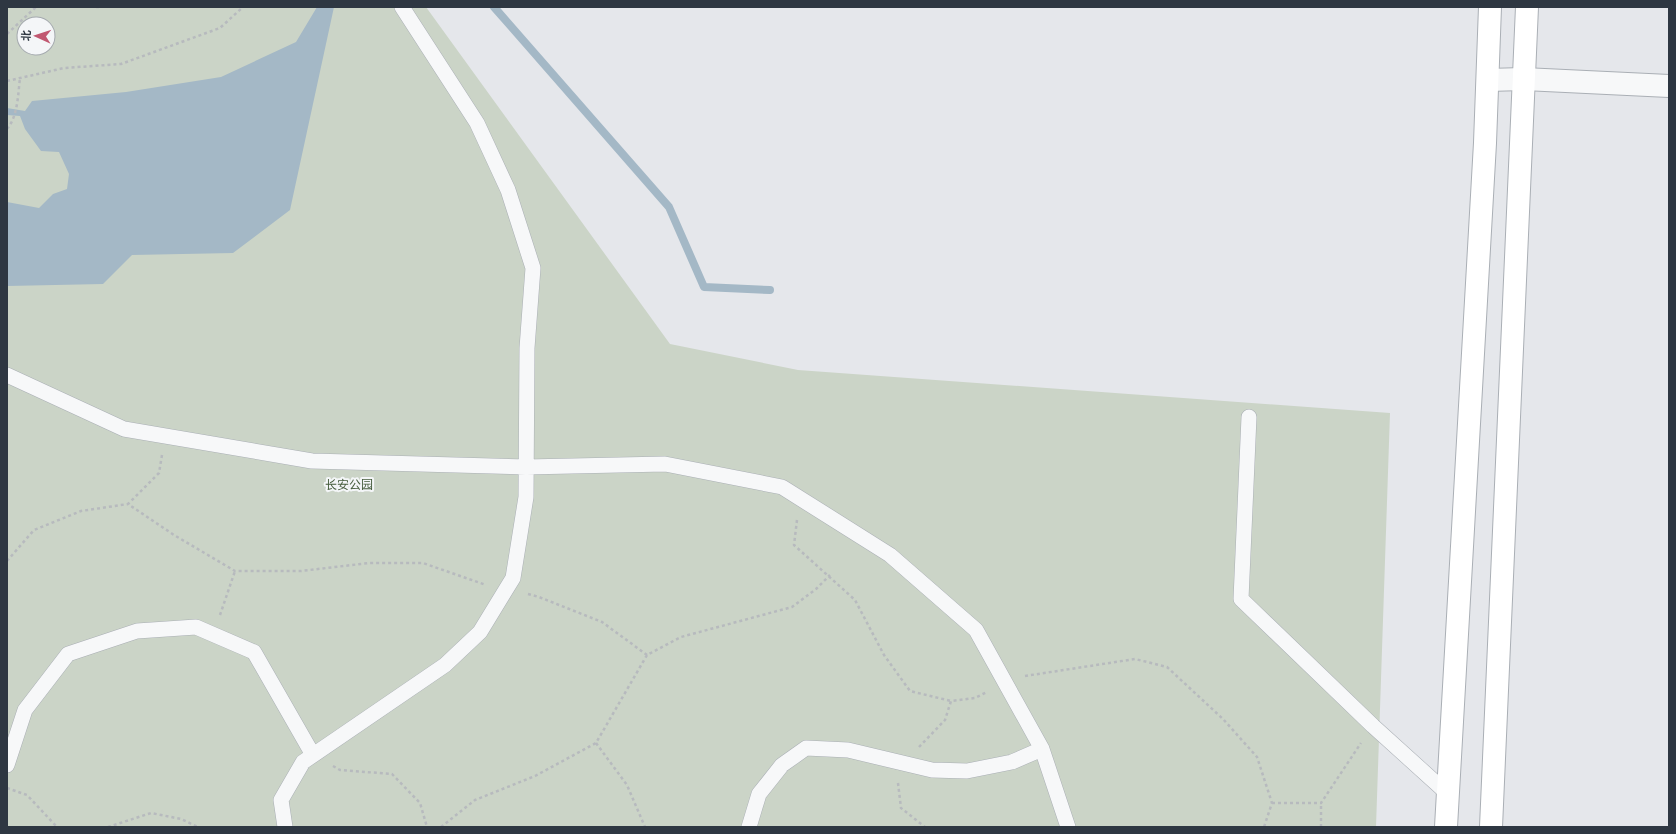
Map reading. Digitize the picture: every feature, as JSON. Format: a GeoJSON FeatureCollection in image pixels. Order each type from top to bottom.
{"type":"FeatureCollection","features":[{"type":"Feature","properties":{"kind":"main road"},"geometry":{"type":"LineString","coordinates":[[1446,827],[1488,80],[1490,7]]}},
{"type":"Feature","properties":{"kind":"main road"},"geometry":{"type":"LineString","coordinates":[[1491,827],[1527,7]]}},
{"type":"Feature","properties":{"kind":"street"},"geometry":{"type":"LineString","coordinates":[[1488,80],[1523,79],[1669,86]]}},
{"type":"Feature","properties":{"kind":"lane"},"geometry":{"type":"LineString","coordinates":[[285,827],[282,800],[303,762],[445,665],[480,632],[513,578],[526,497],[527,348],[533,268],[508,190],[477,123],[402,7]]}},
{"type":"Feature","properties":{"kind":"lane"},"geometry":{"type":"LineString","coordinates":[[7,377],[124,429],[312,461],[526,468],[665,464],[782,486],[890,555],[976,630],[1042,748],[1068,827]]}},
{"type":"Feature","properties":{"kind":"lane"},"geometry":{"type":"LineString","coordinates":[[1249,417],[1241,599],[1373,726],[1447,793]]}},
{"type":"Feature","properties":{"kind":"lane"},"geometry":{"type":"LineString","coordinates":[[7,765],[25,710],[68,654],[137,631],[196,627],[254,652],[313,755]]}},
{"type":"Feature","properties":{"kind":"lane"},"geometry":{"type":"LineString","coordinates":[[749,827],[759,794],[782,765],[806,748],[848,750],[932,770],[967,771],[1012,762],[1042,748]]}},
{"type":"Feature","properties":{"kind":"path"},"geometry":{"type":"LineString","coordinates":[[7,34],[36,7]]}},
{"type":"Feature","properties":{"kind":"path"},"geometry":{"type":"LineString","coordinates":[[96,7],[102,7]]}},
{"type":"Feature","properties":{"kind":"path"},"geometry":{"type":"LineString","coordinates":[[7,81],[64,68],[122,64],[220,28],[242,7]]}},
{"type":"Feature","properties":{"kind":"path"},"geometry":{"type":"LineString","coordinates":[[7,128],[12,123],[18,100],[20,78]]}},
{"type":"Feature","properties":{"kind":"path"},"geometry":{"type":"LineString","coordinates":[[7,561],[34,530],[81,512],[128,504],[159,473],[166,436]]}},
{"type":"Feature","properties":{"kind":"path"},"geometry":{"type":"LineString","coordinates":[[808,503],[796,522],[794,545],[830,575],[855,600],[884,655],[910,691],[951,701],[975,698],[1017,678],[1135,659],[1166,667],[1223,719],[1257,757],[1272,803],[1264,827]]}},
{"type":"Feature","properties":{"kind":"path"},"geometry":{"type":"LineString","coordinates":[[128,504],[174,535],[235,572],[301,571],[370,563],[423,563],[478,584],[539,597],[602,622],[647,655]]}},
{"type":"Feature","properties":{"kind":"path"},"geometry":{"type":"LineString","coordinates":[[213,634],[235,572]]}},
{"type":"Feature","properties":{"kind":"path"},"geometry":{"type":"LineString","coordinates":[[441,827],[475,800],[535,776],[596,743],[647,655],[681,637],[792,607],[816,589],[830,575]]}},
{"type":"Feature","properties":{"kind":"path"},"geometry":{"type":"LineString","coordinates":[[925,827],[901,808],[898,779],[920,745],[945,720],[951,701]]}},
{"type":"Feature","properties":{"kind":"path"},"geometry":{"type":"LineString","coordinates":[[1321,827],[1321,803],[1373,726]]}},
{"type":"Feature","properties":{"kind":"path"},"geometry":{"type":"LineString","coordinates":[[596,743],[627,785],[644,827]]}},
{"type":"Feature","properties":{"kind":"path"},"geometry":{"type":"LineString","coordinates":[[313,755],[340,770],[392,774],[420,803],[427,827]]}},
{"type":"Feature","properties":{"kind":"path"},"geometry":{"type":"LineString","coordinates":[[7,788],[27,795],[57,827]]}},
{"type":"Feature","properties":{"kind":"path"},"geometry":{"type":"LineString","coordinates":[[1272,803],[1321,803]]}},
{"type":"Feature","properties":{"kind":"path"},"geometry":{"type":"LineString","coordinates":[[108,827],[151,813],[181,819],[198,827]]}},
{"type":"Feature","properties":{"kind":"green space","name":"长安公园"},"geometry":{"type":"Polygon","coordinates":[[[7,7],[426,7],[670,344],[798,370],[1390,413],[1376,827],[7,827],[7,7]]]}},
{"type":"Feature","properties":{"kind":"water"},"geometry":{"type":"Polygon","coordinates":[[[317,7],[334,7],[290,210],[233,253],[132,255],[103,284],[7,286],[7,202],[39,208],[53,194],[67,189],[69,174],[59,152],[41,151],[25,129],[20,116],[7,115],[7,108],[25,111],[32,101],[126,92],[221,77],[296,42],[317,7]]]}},
{"type":"Feature","properties":{"kind":"waterway"},"geometry":{"type":"LineString","coordinates":[[494,7],[669,207],[704,287],[770,290]]}}]}
